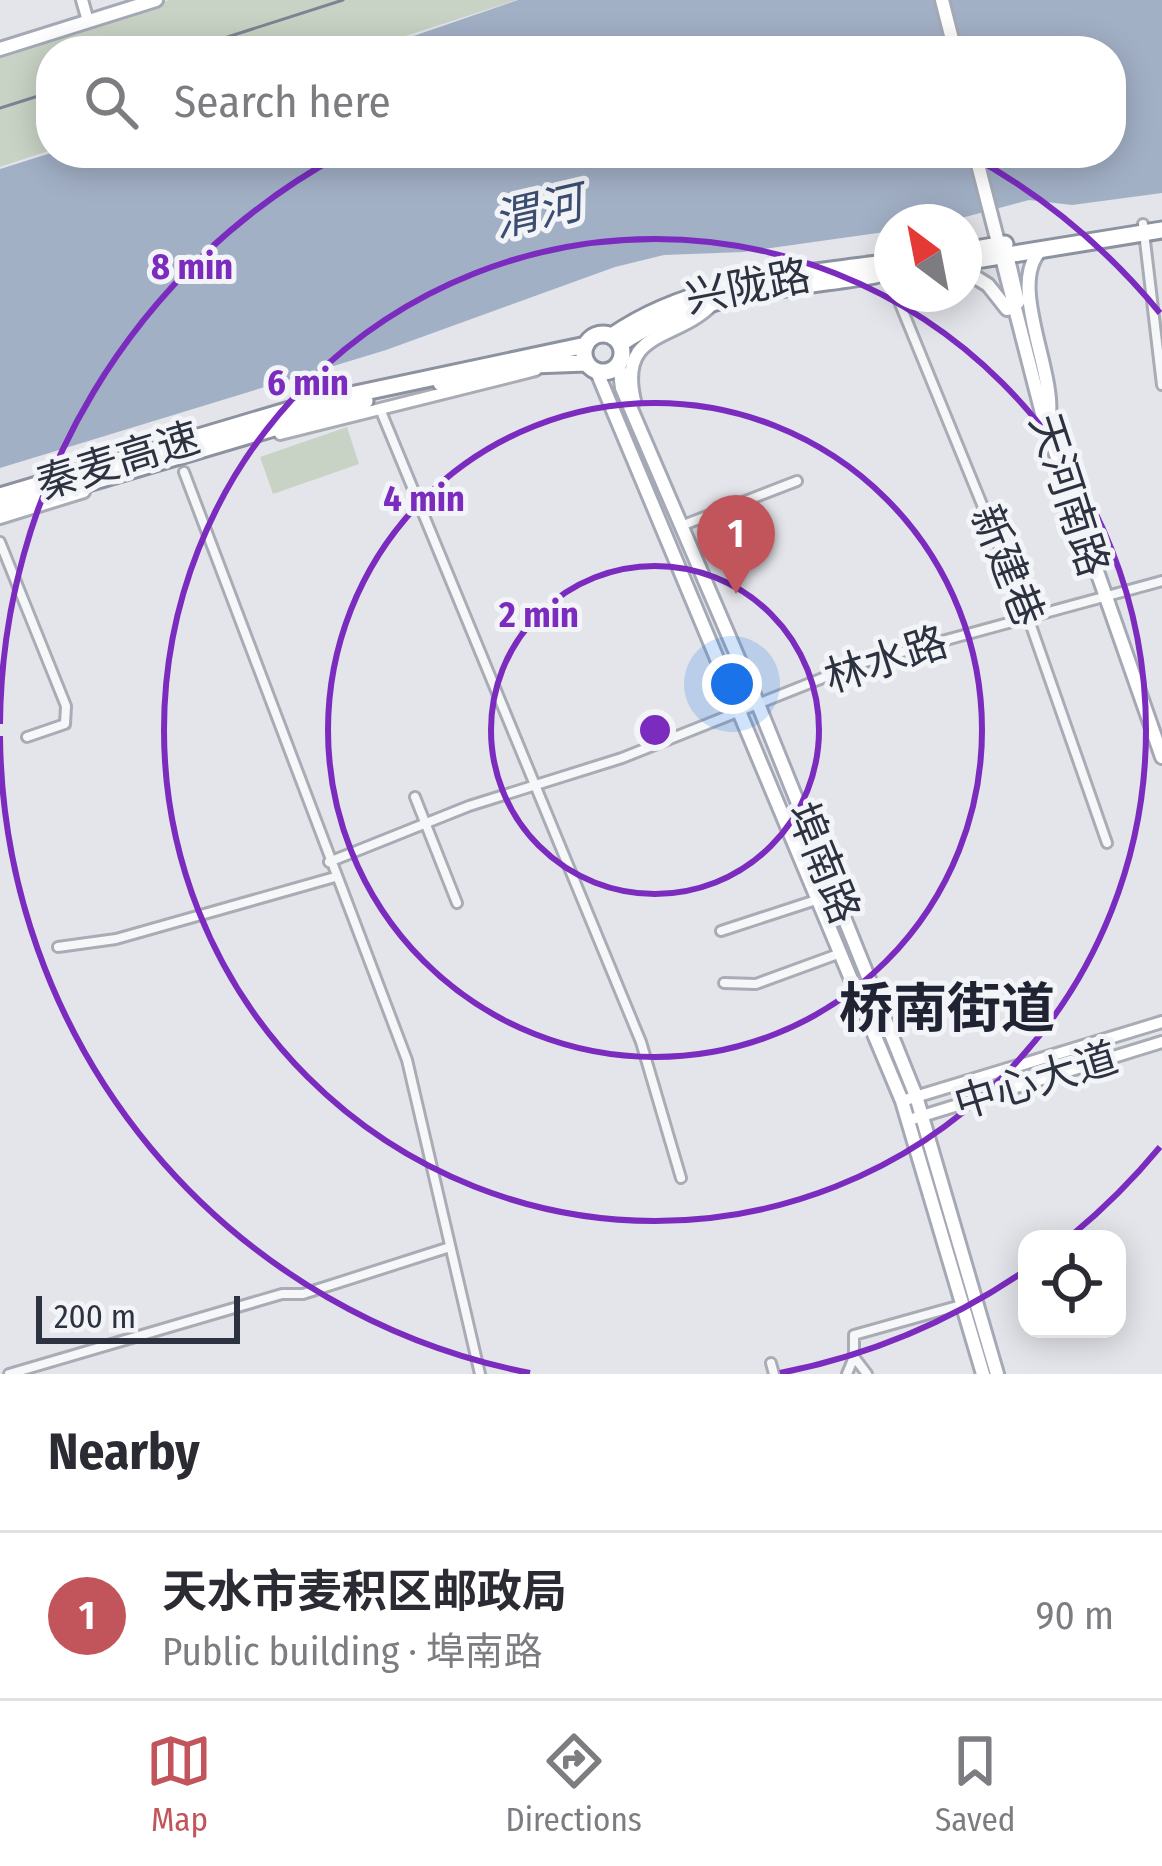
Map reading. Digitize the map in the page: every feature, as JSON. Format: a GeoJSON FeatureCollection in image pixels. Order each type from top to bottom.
{"type":"FeatureCollection","features":[{"type":"Feature","properties":{"kind":"highway"},"geometry":{"type":"LineString","coordinates":[[982,258],[1001,250],[1153,227]]}},
{"type":"Feature","properties":{"kind":"highway"},"geometry":{"type":"LineString","coordinates":[[982,251],[1048,246],[1153,227]]}},
{"type":"Feature","properties":{"kind":"highway","name":"兴陇路"},"geometry":{"type":"LineString","coordinates":[[616,340],[652,309],[700,292],[874,275]]}},
{"type":"Feature","properties":{"kind":"highway","name":"兴陇路"},"geometry":{"type":"LineString","coordinates":[[616,340],[656,320],[713,302],[874,276]]}},
{"type":"Feature","properties":{"kind":"highway","name":"秦麦高速"},"geometry":{"type":"LineString","coordinates":[[0,496],[313,403],[586,345],[594,336],[616,340]]}},
{"type":"Feature","properties":{"kind":"highway"},"geometry":{"type":"LineString","coordinates":[[616,340],[619,364]]}},
{"type":"Feature","properties":{"kind":"highway"},"geometry":{"type":"LineString","coordinates":[[586,345],[592,368]]}},
{"type":"Feature","properties":{"kind":"highway","name":"秦麦高速"},"geometry":{"type":"LineString","coordinates":[[0,508],[451,376],[556,363],[592,368],[619,364]]}},
{"type":"Feature","properties":{"kind":"main road"},"geometry":{"type":"LineString","coordinates":[[82,0],[88,21]]}},
{"type":"Feature","properties":{"kind":"main road"},"geometry":{"type":"LineString","coordinates":[[41,36],[156,0]]}},
{"type":"Feature","properties":{"kind":"main road"},"geometry":{"type":"LineString","coordinates":[[938,0],[948,36]]}},
{"type":"Feature","properties":{"kind":"main road"},"geometry":{"type":"LineString","coordinates":[[0,49],[36,38]]}},
{"type":"Feature","properties":{"kind":"main road","name":"天河南路"},"geometry":{"type":"LineString","coordinates":[[983,168],[1014,320],[1162,757]]}},
{"type":"Feature","properties":{"kind":"main road"},"geometry":{"type":"LineString","coordinates":[[1048,246],[1032,260],[1025,283],[1052,388],[1049,415]]}},
{"type":"Feature","properties":{"kind":"main road","name":"天河南路"},"geometry":{"type":"LineString","coordinates":[[1001,250],[1107,597],[1162,736]]}},
{"type":"Feature","properties":{"kind":"main road"},"geometry":{"type":"LineString","coordinates":[[982,281],[1014,320]]}},
{"type":"Feature","properties":{"kind":"main road"},"geometry":{"type":"LineString","coordinates":[[647,448],[631,386],[638,350],[658,334],[689,324],[713,302]]}},
{"type":"Feature","properties":{"kind":"main road"},"geometry":{"type":"LineString","coordinates":[[0,518],[379,406],[515,378],[556,363]]}},
{"type":"Feature","properties":{"kind":"main road","name":"埠南路"},"geometry":{"type":"LineString","coordinates":[[619,364],[628,400],[758,704],[909,1098],[997,1374]]}},
{"type":"Feature","properties":{"kind":"main road","name":"埠南路"},"geometry":{"type":"LineString","coordinates":[[592,368],[743,711],[838,954],[909,1098]]}},
{"type":"Feature","properties":{"kind":"main road"},"geometry":{"type":"LineString","coordinates":[[613,408],[628,400]]}},
{"type":"Feature","properties":{"kind":"main road","name":"中心大道"},"geometry":{"type":"LineString","coordinates":[[909,1098],[1162,1022]]}},
{"type":"Feature","properties":{"kind":"main road","name":"中心大道"},"geometry":{"type":"LineString","coordinates":[[916,1118],[1162,1042]]}},
{"type":"Feature","properties":{"kind":"main road","name":"埠南路"},"geometry":{"type":"LineString","coordinates":[[916,1118],[983,1374]]}},
{"type":"Feature","properties":{"kind":"street"},"geometry":{"type":"LineString","coordinates":[[1153,227],[1162,385]]}},
{"type":"Feature","properties":{"kind":"street","name":"新建巷"},"geometry":{"type":"LineString","coordinates":[[903,312],[1028,617],[1107,843]]}},
{"type":"Feature","properties":{"kind":"street"},"geometry":{"type":"LineString","coordinates":[[379,406],[640,1042],[681,1178]]}},
{"type":"Feature","properties":{"kind":"street"},"geometry":{"type":"LineString","coordinates":[[184,472],[407,1060],[480,1374]]}},
{"type":"Feature","properties":{"kind":"street"},"geometry":{"type":"LineString","coordinates":[[680,526],[797,481]]}},
{"type":"Feature","properties":{"kind":"street"},"geometry":{"type":"LineString","coordinates":[[0,542],[66,706],[65,724],[27,737]]}},
{"type":"Feature","properties":{"kind":"street","name":"林水路"},"geometry":{"type":"LineString","coordinates":[[329,862],[535,783],[622,758],[858,664],[1162,580]]}},
{"type":"Feature","properties":{"kind":"street"},"geometry":{"type":"LineString","coordinates":[[416,797],[457,903]]}},
{"type":"Feature","properties":{"kind":"street"},"geometry":{"type":"LineString","coordinates":[[58,947],[116,939],[334,877]]}},
{"type":"Feature","properties":{"kind":"street"},"geometry":{"type":"LineString","coordinates":[[721,931],[816,900]]}},
{"type":"Feature","properties":{"kind":"street"},"geometry":{"type":"LineString","coordinates":[[724,983],[756,984],[838,954]]}},
{"type":"Feature","properties":{"kind":"street"},"geometry":{"type":"LineString","coordinates":[[9,1374],[282,1294],[303,1294],[450,1247]]}},
{"type":"Feature","properties":{"kind":"street"},"geometry":{"type":"LineString","coordinates":[[847,1374],[854,1357],[854,1335],[963,1304]]}},
{"type":"Feature","properties":{"kind":"street"},"geometry":{"type":"LineString","coordinates":[[854,1357],[867,1374]]}},
{"type":"Feature","properties":{"kind":"street"},"geometry":{"type":"LineString","coordinates":[[771,1363],[774,1374]]}},
{"type":"Feature","properties":{"kind":"green space"},"geometry":{"type":"Polygon","coordinates":[[[169,0],[517,0],[405,36],[47,36],[169,0]]]}},
{"type":"Feature","properties":{"kind":"green space"},"geometry":{"type":"Polygon","coordinates":[[[36,39],[36,155],[0,167],[0,50],[36,39]]]}},
{"type":"Feature","properties":{"kind":"green space"},"geometry":{"type":"Polygon","coordinates":[[[347,427],[359,464],[273,494],[260,457],[347,427]]]}},
{"type":"Feature","properties":{"kind":"water","name":"渭河"},"geometry":{"type":"Polygon","coordinates":[[[518,0],[1162,0],[1162,193],[1072,205],[1029,200],[982,212],[982,204],[874,204],[874,234],[743,252],[664,255],[615,267],[386,350],[0,468],[0,169],[36,158],[36,168],[1126,168],[1126,36],[414,36],[518,0]]]}},
{"type":"Feature","properties":{"kind":"tram line"},"geometry":{"type":"LineString","coordinates":[[231,36],[343,0]]}},
{"type":"Feature","properties":{"kind":"tram line"},"geometry":{"type":"LineString","coordinates":[[0,108],[36,97]]}},
{"type":"Feature","properties":{"kind":"place","name":"天水市麦积区邮政局"},"geometry":{"type":"Point","coordinates":[736,594]}},
{"type":"Feature","properties":{"kind":"district","name":"桥南街道"},"geometry":{"type":"Point","coordinates":[947,1009]}}]}
